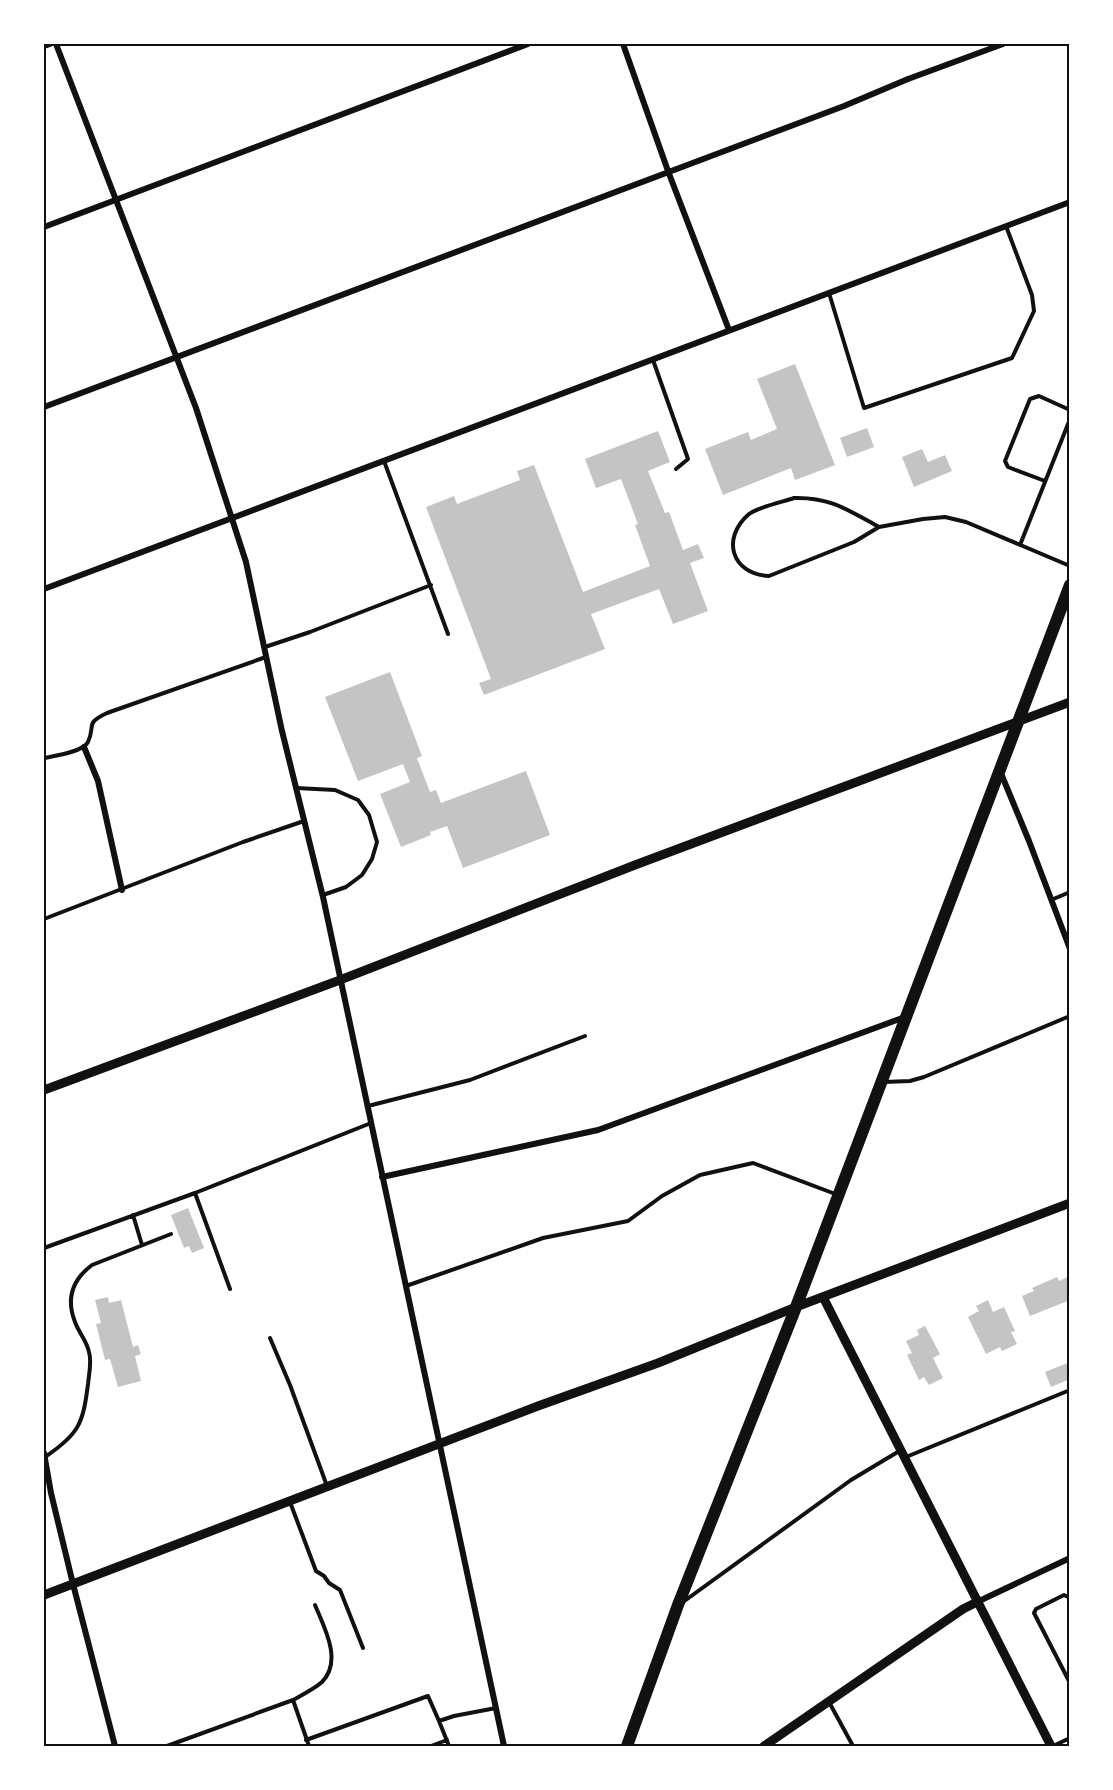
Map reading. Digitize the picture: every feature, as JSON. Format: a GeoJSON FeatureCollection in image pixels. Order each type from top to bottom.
{"type":"FeatureCollection","features":[{"type":"Feature","properties":{"kind":"main road"},"geometry":{"type":"LineString","coordinates":[[627,1746],[678,1605],[796,1307],[1070,585]]}},
{"type":"Feature","properties":{"kind":"street"},"geometry":{"type":"LineString","coordinates":[[44,46],[50,44]]}},
{"type":"Feature","properties":{"kind":"street"},"geometry":{"type":"LineString","coordinates":[[56,44],[196,408],[246,562],[322,895],[504,1746]]}},
{"type":"Feature","properties":{"kind":"street"},"geometry":{"type":"LineString","coordinates":[[44,227],[528,44]]}},
{"type":"Feature","properties":{"kind":"street"},"geometry":{"type":"LineString","coordinates":[[623,44],[668,171],[729,330]]}},
{"type":"Feature","properties":{"kind":"street"},"geometry":{"type":"LineString","coordinates":[[44,407],[1003,44]]}},
{"type":"Feature","properties":{"kind":"street"},"geometry":{"type":"LineString","coordinates":[[44,589],[1070,202]]}},
{"type":"Feature","properties":{"kind":"street"},"geometry":{"type":"LineString","coordinates":[[44,1090],[340,980],[635,865],[1070,702]]}},
{"type":"Feature","properties":{"kind":"street"},"geometry":{"type":"LineString","coordinates":[[84,747],[98,781],[122,890]]}},
{"type":"Feature","properties":{"kind":"street"},"geometry":{"type":"LineString","coordinates":[[999,769],[1070,950]]}},
{"type":"Feature","properties":{"kind":"street"},"geometry":{"type":"LineString","coordinates":[[382,1177],[598,1130],[905,1017]]}},
{"type":"Feature","properties":{"kind":"street"},"geometry":{"type":"LineString","coordinates":[[44,1596],[538,1406],[658,1363],[796,1307],[1070,1203]]}},
{"type":"Feature","properties":{"kind":"street"},"geometry":{"type":"LineString","coordinates":[[823,1297],[1052,1746]]}},
{"type":"Feature","properties":{"kind":"street"},"geometry":{"type":"LineString","coordinates":[[44,1455],[47,1492],[115,1746]]}},
{"type":"Feature","properties":{"kind":"street"},"geometry":{"type":"LineString","coordinates":[[764,1746],[977,1602],[1070,1558]]}},
{"type":"Feature","properties":{"kind":"lane"},"geometry":{"type":"LineString","coordinates":[[829,292],[864,408],[1012,358],[1034,311],[1032,295],[1006,226]]}},
{"type":"Feature","properties":{"kind":"lane"},"geometry":{"type":"LineString","coordinates":[[652,360],[688,459],[676,469]]}},
{"type":"Feature","properties":{"kind":"lane"},"geometry":{"type":"LineString","coordinates":[[1045,481],[1008,467],[1005,461],[1030,399],[1039,396],[1070,410]]}},
{"type":"Feature","properties":{"kind":"lane"},"geometry":{"type":"LineString","coordinates":[[1020,545],[1070,419]]}},
{"type":"Feature","properties":{"kind":"lane"},"geometry":{"type":"LineString","coordinates":[[384,461],[448,634]]}},
{"type":"Feature","properties":{"kind":"lane"},"geometry":{"type":"LineString","coordinates":[[879,527],[843,507],[814,498],[794,498],[751,512],[735,534],[734,558],[742,567],[769,576],[854,542],[879,527],[945,517],[966,522],[1070,566]]}},
{"type":"Feature","properties":{"kind":"lane"},"geometry":{"type":"LineString","coordinates":[[264,647],[310,632],[430,585]]}},
{"type":"Feature","properties":{"kind":"lane"},"geometry":{"type":"LineString","coordinates":[[44,758],[84,747],[88,742],[90,727],[95,719],[266,657]]}},
{"type":"Feature","properties":{"kind":"lane"},"geometry":{"type":"LineString","coordinates":[[296,788],[334,790],[358,800],[369,815],[377,842],[372,859],[362,875],[346,887],[322,895]]}},
{"type":"Feature","properties":{"kind":"lane"},"geometry":{"type":"LineString","coordinates":[[44,919],[243,842],[304,821]]}},
{"type":"Feature","properties":{"kind":"lane"},"geometry":{"type":"LineString","coordinates":[[1050,900],[1070,892]]}},
{"type":"Feature","properties":{"kind":"lane"},"geometry":{"type":"LineString","coordinates":[[880,1082],[910,1081],[924,1077],[1070,1016]]}},
{"type":"Feature","properties":{"kind":"lane"},"geometry":{"type":"LineString","coordinates":[[367,1106],[470,1080],[585,1036]]}},
{"type":"Feature","properties":{"kind":"lane"},"geometry":{"type":"LineString","coordinates":[[44,1248],[371,1123]]}},
{"type":"Feature","properties":{"kind":"lane"},"geometry":{"type":"LineString","coordinates":[[406,1286],[543,1238],[628,1221],[662,1196],[700,1175],[753,1163],[838,1195]]}},
{"type":"Feature","properties":{"kind":"lane"},"geometry":{"type":"LineString","coordinates":[[195,1192],[230,1289]]}},
{"type":"Feature","properties":{"kind":"lane"},"geometry":{"type":"LineString","coordinates":[[133,1215],[142,1245]]}},
{"type":"Feature","properties":{"kind":"lane"},"geometry":{"type":"LineString","coordinates":[[44,1455],[67,1442],[75,1433],[86,1403],[90,1354],[71,1309],[70,1297],[74,1283],[81,1273],[92,1265],[171,1234]]}},
{"type":"Feature","properties":{"kind":"lane"},"geometry":{"type":"LineString","coordinates":[[270,1338],[290,1385],[327,1487]]}},
{"type":"Feature","properties":{"kind":"lane"},"geometry":{"type":"LineString","coordinates":[[678,1605],[851,1480],[903,1453],[1070,1390]]}},
{"type":"Feature","properties":{"kind":"lane"},"geometry":{"type":"LineString","coordinates":[[289,1501],[316,1571],[340,1590],[363,1648]]}},
{"type":"Feature","properties":{"kind":"lane"},"geometry":{"type":"LineString","coordinates":[[1070,1598],[1064,1594],[1036,1609],[1034,1613],[1070,1683]]}},
{"type":"Feature","properties":{"kind":"lane"},"geometry":{"type":"LineString","coordinates":[[167,1746],[293,1700],[321,1682],[329,1672],[330,1645],[315,1605]]}},
{"type":"Feature","properties":{"kind":"lane"},"geometry":{"type":"LineString","coordinates":[[306,1740],[428,1696],[449,1746]]}},
{"type":"Feature","properties":{"kind":"lane"},"geometry":{"type":"LineString","coordinates":[[293,1700],[309,1746]]}},
{"type":"Feature","properties":{"kind":"lane"},"geometry":{"type":"LineString","coordinates":[[829,1701],[853,1746]]}},
{"type":"Feature","properties":{"kind":"lane"},"geometry":{"type":"LineString","coordinates":[[439,1721],[496,1708]]}},
{"type":"Feature","properties":{"kind":"lane"},"geometry":{"type":"LineString","coordinates":[[1052,1746],[1070,1738]]}},
{"type":"Feature","properties":{"kind":"lane"},"geometry":{"type":"LineString","coordinates":[[430,1746],[447,1740]]}},
{"type":"Feature","properties":{"kind":"building"},"geometry":{"type":"Polygon","coordinates":[[[795,364],[835,465],[795,480],[791,468],[723,495],[705,449],[748,432],[751,440],[777,429],[757,379],[795,364]]]}},
{"type":"Feature","properties":{"kind":"building"},"geometry":{"type":"Polygon","coordinates":[[[867,428],[874,447],[847,457],[840,438],[867,428]]]}},
{"type":"Feature","properties":{"kind":"building"},"geometry":{"type":"Polygon","coordinates":[[[658,431],[670,462],[648,471],[665,513],[669,512],[683,550],[698,544],[704,558],[690,563],[708,611],[673,624],[659,589],[591,614],[605,649],[484,695],[479,683],[491,679],[426,507],[454,496],[457,504],[520,480],[517,471],[534,465],[583,592],[650,566],[635,525],[638,524],[621,479],[596,488],[585,459],[658,431]]]}},
{"type":"Feature","properties":{"kind":"building"},"geometry":{"type":"Polygon","coordinates":[[[922,449],[928,462],[945,455],[952,471],[914,487],[902,457],[922,449]]]}},
{"type":"Feature","properties":{"kind":"building"},"geometry":{"type":"Polygon","coordinates":[[[390,672],[422,756],[417,758],[430,792],[436,790],[441,803],[526,771],[550,835],[463,868],[447,826],[401,847],[380,794],[410,782],[403,764],[358,781],[325,697],[390,672]]]}},
{"type":"Feature","properties":{"kind":"building"},"geometry":{"type":"Polygon","coordinates":[[[188,1208],[204,1248],[192,1253],[189,1246],[184,1248],[171,1215],[188,1208]]]}},
{"type":"Feature","properties":{"kind":"building"},"geometry":{"type":"Polygon","coordinates":[[[1070,1276],[1070,1300],[1030,1316],[1022,1296],[1034,1291],[1032,1288],[1057,1277],[1059,1281],[1070,1276]]]}},
{"type":"Feature","properties":{"kind":"building"},"geometry":{"type":"Polygon","coordinates":[[[108,1297],[109,1303],[121,1300],[133,1347],[138,1345],[141,1354],[135,1356],[141,1381],[118,1387],[110,1359],[105,1360],[96,1324],[101,1323],[95,1300],[108,1297]]]}},
{"type":"Feature","properties":{"kind":"building"},"geometry":{"type":"Polygon","coordinates":[[[988,1300],[993,1312],[1004,1307],[1015,1331],[1011,1332],[1017,1344],[1002,1351],[1000,1347],[986,1354],[968,1317],[979,1311],[976,1306],[988,1300]]]}},
{"type":"Feature","properties":{"kind":"building"},"geometry":{"type":"Polygon","coordinates":[[[925,1326],[940,1354],[933,1358],[943,1378],[929,1385],[924,1377],[919,1380],[907,1355],[912,1353],[906,1341],[919,1335],[917,1330],[925,1326]]]}},
{"type":"Feature","properties":{"kind":"building"},"geometry":{"type":"Polygon","coordinates":[[[1070,1362],[1070,1379],[1051,1387],[1045,1372],[1070,1362]]]}}]}
